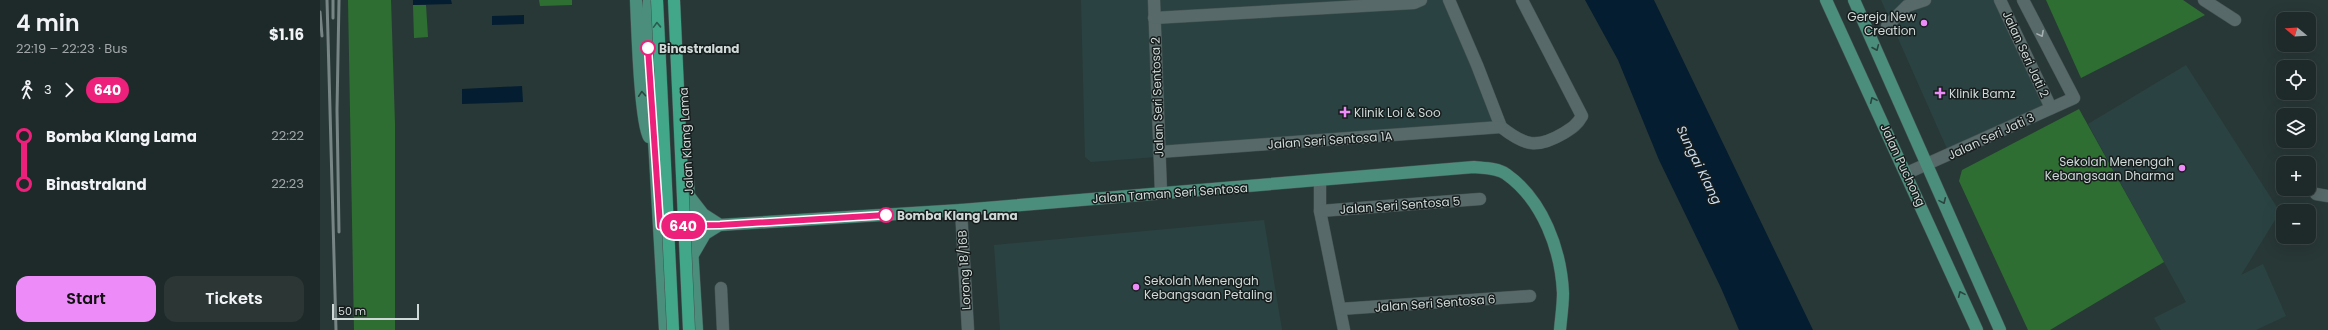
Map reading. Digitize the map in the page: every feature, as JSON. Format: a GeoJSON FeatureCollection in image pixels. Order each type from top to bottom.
{"type":"FeatureCollection","features":[{"type":"Feature","properties":{"kind":"highway"},"geometry":{"type":"LineString","coordinates":[[657,0],[673,330]]}},
{"type":"Feature","properties":{"kind":"highway"},"geometry":{"type":"LineString","coordinates":[[674,0],[689,330]]}},
{"type":"Feature","properties":{"kind":"main road"},"geometry":{"type":"LineString","coordinates":[[636,0],[643,106],[647,133],[655,144]]}},
{"type":"Feature","properties":{"kind":"main road"},"geometry":{"type":"LineString","coordinates":[[649,0],[647,19],[665,330]]}},
{"type":"Feature","properties":{"kind":"main road","name":"Jalan Klang Lama"},"geometry":{"type":"LineString","coordinates":[[680,0],[679,26],[697,330]]}},
{"type":"Feature","properties":{"kind":"main road","name":"Jalan Puchong"},"geometry":{"type":"LineString","coordinates":[[1826,0],[1907,173],[1977,330]]}},
{"type":"Feature","properties":{"kind":"main road","name":"Jalan Puchong"},"geometry":{"type":"LineString","coordinates":[[1854,0],[2000,330]]}},
{"type":"Feature","properties":{"kind":"main road","name":"Jalan Taman Seri Sentosa"},"geometry":{"type":"LineString","coordinates":[[660,226],[720,225],[961,210],[1474,167],[1490,168],[1506,174],[1525,192],[1537,208],[1549,230],[1558,261],[1563,293],[1560,330]]}},
{"type":"Feature","properties":{"kind":"main road"},"geometry":{"type":"LineString","coordinates":[[689,195],[703,214],[720,225],[706,234],[693,254]]}},
{"type":"Feature","properties":{"kind":"street"},"geometry":{"type":"LineString","coordinates":[[645,0],[647,19]]}},
{"type":"Feature","properties":{"kind":"street","name":"Jalan Seri Sentosa 2"},"geometry":{"type":"LineString","coordinates":[[1154,0],[1161,194]]}},
{"type":"Feature","properties":{"kind":"street"},"geometry":{"type":"LineString","coordinates":[[1154,18],[1414,3],[1421,0]]}},
{"type":"Feature","properties":{"kind":"street"},"geometry":{"type":"LineString","coordinates":[[1449,0],[1477,65],[1501,127],[1517,140],[1533,144],[1551,141],[1578,124],[1582,116],[1522,0]]}},
{"type":"Feature","properties":{"kind":"street"},"geometry":{"type":"LineString","coordinates":[[1887,26],[1907,6],[1925,0]]}},
{"type":"Feature","properties":{"kind":"street","name":"Jalan Seri Jati 2"},"geometry":{"type":"LineString","coordinates":[[2000,0],[2051,108]]}},
{"type":"Feature","properties":{"kind":"street","name":"Jalan Seri Jati 2"},"geometry":{"type":"LineString","coordinates":[[2023,0],[2074,98]]}},
{"type":"Feature","properties":{"kind":"street"},"geometry":{"type":"LineString","coordinates":[[2204,0],[2235,20]]}},
{"type":"Feature","properties":{"kind":"street","name":"Jalan Seri Jati 3"},"geometry":{"type":"LineString","coordinates":[[1907,173],[1944,158],[2074,98]]}},
{"type":"Feature","properties":{"kind":"street","name":"Jalan Seri Sentosa 1A"},"geometry":{"type":"LineString","coordinates":[[1159,152],[1501,127]]}},
{"type":"Feature","properties":{"kind":"street"},"geometry":{"type":"LineString","coordinates":[[1320,181],[1320,211],[1344,330]]}},
{"type":"Feature","properties":{"kind":"street","name":"Jalan Seri Sentosa 5"},"geometry":{"type":"LineString","coordinates":[[1320,211],[1480,199]]}},
{"type":"Feature","properties":{"kind":"street","name":"Lorong 18/16B"},"geometry":{"type":"LineString","coordinates":[[961,210],[968,330]]}},
{"type":"Feature","properties":{"kind":"street"},"geometry":{"type":"LineString","coordinates":[[721,288],[724,330]]}},
{"type":"Feature","properties":{"kind":"street","name":"Jalan Seri Sentosa 6"},"geometry":{"type":"LineString","coordinates":[[1340,309],[1530,296]]}},
{"type":"Feature","properties":{"kind":"shaded area"},"geometry":{"type":"Polygon","coordinates":[[[1081,0],[1444,0],[1495,123],[1156,157],[1091,162],[1085,157],[1081,0]]]}},
{"type":"Feature","properties":{"kind":"shaded area"},"geometry":{"type":"Polygon","coordinates":[[[1881,0],[1995,0],[2045,106],[1948,151],[1881,0]]]}},
{"type":"Feature","properties":{"kind":"shaded area","name":"Sekolah Menengah Kebangsaan Dharma"},"geometry":{"type":"Polygon","coordinates":[[[2186,65],[2276,206],[2276,218],[2241,275],[2263,264],[2286,316],[2256,330],[2161,330],[2154,318],[2186,302],[2088,124],[2186,65]]]}},
{"type":"Feature","properties":{"kind":"shaded area","name":"Sekolah Menengah Kebangsaan Petaling"},"geometry":{"type":"Polygon","coordinates":[[[1264,220],[1282,330],[1000,330],[994,245],[1264,220]]]}},
{"type":"Feature","properties":{"kind":"green space"},"geometry":{"type":"Polygon","coordinates":[[[348,0],[391,0],[395,124],[395,330],[354,330],[348,0]]]}},
{"type":"Feature","properties":{"kind":"green space"},"geometry":{"type":"Polygon","coordinates":[[[539,0],[572,0],[572,5],[540,6],[539,0]]]}},
{"type":"Feature","properties":{"kind":"green space"},"geometry":{"type":"Polygon","coordinates":[[[2046,0],[2183,0],[2205,15],[2081,78],[2046,0]]]}},
{"type":"Feature","properties":{"kind":"green space"},"geometry":{"type":"Polygon","coordinates":[[[413,5],[426,5],[428,37],[414,38],[413,5]]]}},
{"type":"Feature","properties":{"kind":"green space"},"geometry":{"type":"Polygon","coordinates":[[[2079,109],[2164,262],[2050,330],[2028,330],[1959,181],[1962,170],[2079,109]]]}},
{"type":"Feature","properties":{"kind":"water"},"geometry":{"type":"Polygon","coordinates":[[[413,0],[451,0],[452,4],[413,5],[413,0]]]}},
{"type":"Feature","properties":{"kind":"water","name":"Sungai Klang"},"geometry":{"type":"Polygon","coordinates":[[[1585,0],[1654,0],[1813,330],[1739,330],[1721,288],[1659,160],[1618,60],[1585,0]]]}},
{"type":"Feature","properties":{"kind":"water"},"geometry":{"type":"Polygon","coordinates":[[[524,15],[524,24],[492,25],[492,16],[524,15]]]}},
{"type":"Feature","properties":{"kind":"water"},"geometry":{"type":"Polygon","coordinates":[[[522,86],[523,102],[462,104],[462,89],[522,86]]]}},
{"type":"Feature","properties":{"kind":"railway"},"geometry":{"type":"LineString","coordinates":[[327,0],[336,330]]}},
{"type":"Feature","properties":{"kind":"railway"},"geometry":{"type":"LineString","coordinates":[[333,0],[333,18]]}},
{"type":"Feature","properties":{"kind":"railway"},"geometry":{"type":"LineString","coordinates":[[339,0],[337,110],[339,232]]}},
{"type":"Feature","properties":{"kind":"railway"},"geometry":{"type":"LineString","coordinates":[[320,12],[322,36]]}},
{"type":"Feature","properties":{"kind":"bus line","name":"640"},"geometry":{"type":"LineString","coordinates":[[648,48],[660,226],[720,225],[886,215]]}},
{"type":"Feature","properties":{"kind":"place","name":"Gereja New Creation"},"geometry":{"type":"Point","coordinates":[1924,23]}},
{"type":"Feature","properties":{"kind":"place","name":"Binastraland"},"geometry":{"type":"Point","coordinates":[648,48]}},
{"type":"Feature","properties":{"kind":"place","name":"Klinik Bamz"},"geometry":{"type":"Point","coordinates":[1940,93]}},
{"type":"Feature","properties":{"kind":"place","name":"Klinik Loi & Soo"},"geometry":{"type":"Point","coordinates":[1345,112]}},
{"type":"Feature","properties":{"kind":"place","name":"Sekolah Menengah Kebangsaan Dharma"},"geometry":{"type":"Point","coordinates":[2182,168]}},
{"type":"Feature","properties":{"kind":"place","name":"Bomba Klang Lama"},"geometry":{"type":"Point","coordinates":[886,215]}},
{"type":"Feature","properties":{"kind":"place","name":"Sekolah Menengah Kebangsaan Petaling"},"geometry":{"type":"Point","coordinates":[1136,287]}}]}
